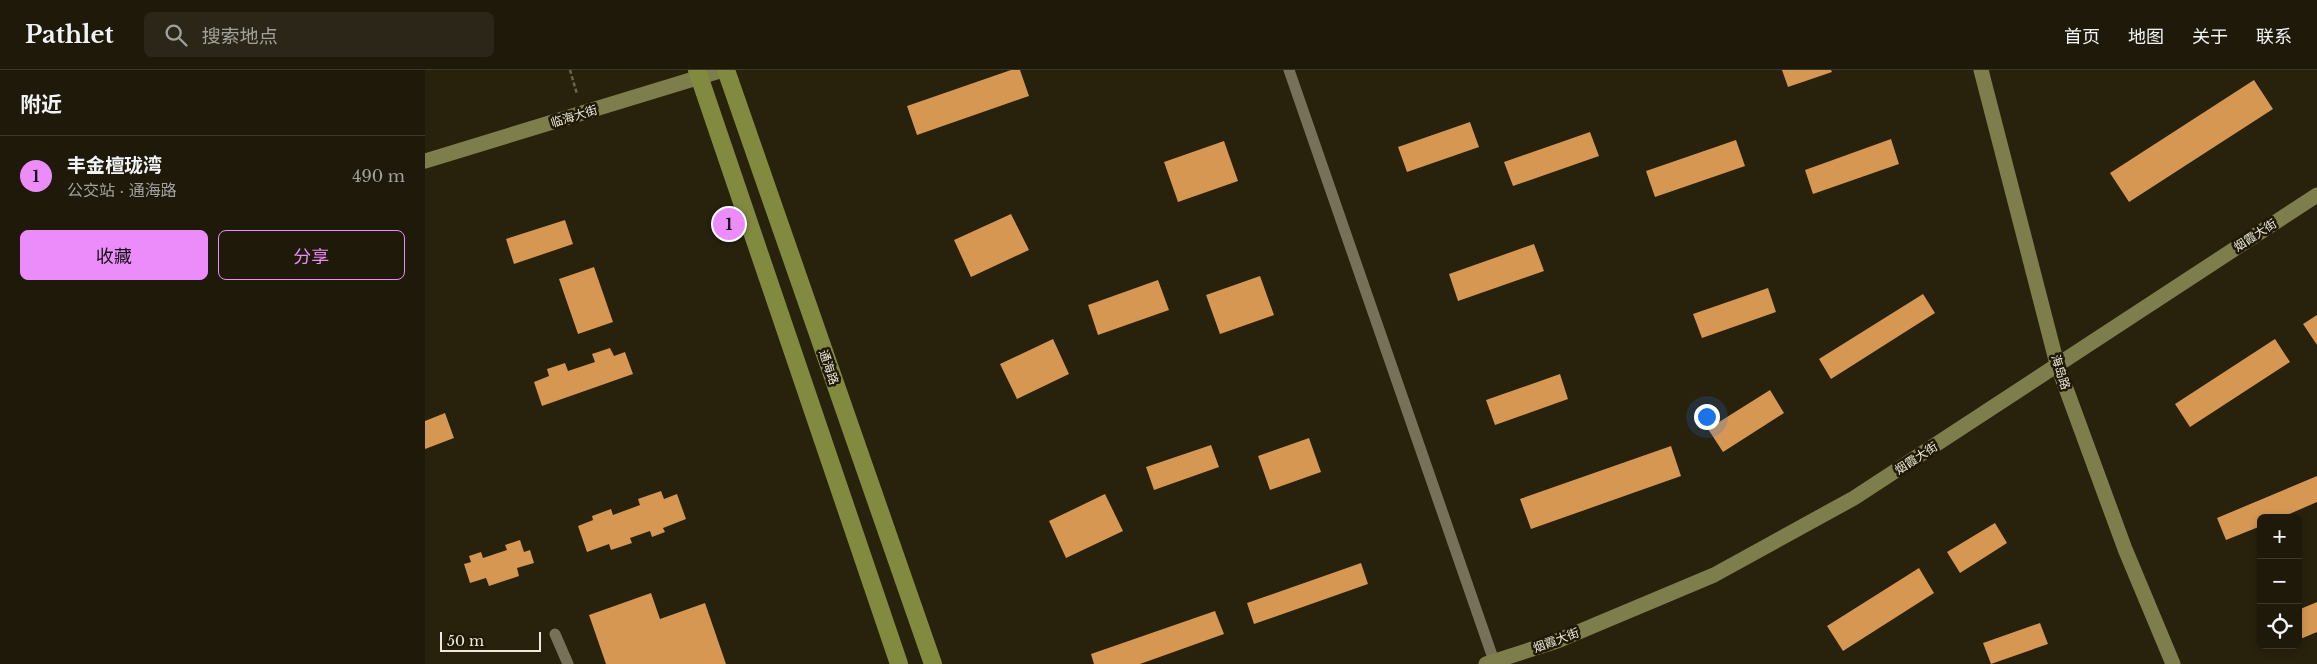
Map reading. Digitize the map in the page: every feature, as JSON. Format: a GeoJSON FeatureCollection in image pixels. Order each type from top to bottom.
{"type":"FeatureCollection","features":[{"type":"Feature","properties":{"kind":"main road","name":"临海大街"},"geometry":{"type":"LineString","coordinates":[[425,161],[698,74],[725,70]]}},
{"type":"Feature","properties":{"kind":"main road","name":"通海路"},"geometry":{"type":"LineString","coordinates":[[725,70],[933,664]]}},
{"type":"Feature","properties":{"kind":"main road","name":"海岛路"},"geometry":{"type":"LineString","coordinates":[[1981,70],[2057,364],[2125,549],[2173,664]]}},
{"type":"Feature","properties":{"kind":"main road"},"geometry":{"type":"LineString","coordinates":[[698,74],[899,664]]}},
{"type":"Feature","properties":{"kind":"main road","name":"烟霞大街"},"geometry":{"type":"LineString","coordinates":[[1490,663],[1557,640],[1714,575],[1854,498],[2317,195]]}},
{"type":"Feature","properties":{"kind":"street"},"geometry":{"type":"LineString","coordinates":[[1289,70],[1490,663]]}},
{"type":"Feature","properties":{"kind":"street"},"geometry":{"type":"LineString","coordinates":[[555,634],[568,664]]}},
{"type":"Feature","properties":{"kind":"path"},"geometry":{"type":"LineString","coordinates":[[570,70],[577,94]]}},
{"type":"Feature","properties":{"kind":"building"},"geometry":{"type":"Polygon","coordinates":[[[1011,70],[1020,70],[1029,96],[917,135],[907,106],[1011,70]]]}},
{"type":"Feature","properties":{"kind":"building"},"geometry":{"type":"Polygon","coordinates":[[[1782,70],[1831,70],[1832,72],[1788,87],[1782,70]]]}},
{"type":"Feature","properties":{"kind":"building"},"geometry":{"type":"Polygon","coordinates":[[[2254,80],[2273,109],[2129,202],[2110,173],[2254,80]]]}},
{"type":"Feature","properties":{"kind":"building"},"geometry":{"type":"Polygon","coordinates":[[[1470,122],[1479,147],[1407,172],[1398,147],[1470,122]]]}},
{"type":"Feature","properties":{"kind":"building"},"geometry":{"type":"Polygon","coordinates":[[[1590,132],[1599,156],[1513,186],[1504,162],[1590,132]]]}},
{"type":"Feature","properties":{"kind":"building"},"geometry":{"type":"Polygon","coordinates":[[[1891,139],[1899,164],[1813,194],[1805,170],[1891,139]]]}},
{"type":"Feature","properties":{"kind":"building"},"geometry":{"type":"Polygon","coordinates":[[[1736,140],[1745,166],[1655,197],[1646,171],[1736,140]]]}},
{"type":"Feature","properties":{"kind":"building"},"geometry":{"type":"Polygon","coordinates":[[[1224,141],[1238,181],[1178,202],[1164,162],[1224,141]]]}},
{"type":"Feature","properties":{"kind":"building"},"geometry":{"type":"Polygon","coordinates":[[[1011,214],[1029,250],[971,277],[954,240],[1011,214]]]}},
{"type":"Feature","properties":{"kind":"building"},"geometry":{"type":"Polygon","coordinates":[[[565,220],[573,244],[514,264],[506,239],[565,220]]]}},
{"type":"Feature","properties":{"kind":"building"},"geometry":{"type":"Polygon","coordinates":[[[1534,244],[1544,271],[1458,301],[1449,274],[1534,244]]]}},
{"type":"Feature","properties":{"kind":"building"},"geometry":{"type":"Polygon","coordinates":[[[594,267],[613,322],[578,334],[559,279],[594,267]]]}},
{"type":"Feature","properties":{"kind":"building"},"geometry":{"type":"Polygon","coordinates":[[[1260,276],[1274,315],[1220,334],[1206,295],[1260,276]]]}},
{"type":"Feature","properties":{"kind":"building"},"geometry":{"type":"Polygon","coordinates":[[[1158,280],[1169,310],[1098,335],[1088,305],[1158,280]]]}},
{"type":"Feature","properties":{"kind":"building"},"geometry":{"type":"Polygon","coordinates":[[[1768,288],[1776,312],[1702,338],[1693,314],[1768,288]]]}},
{"type":"Feature","properties":{"kind":"building"},"geometry":{"type":"Polygon","coordinates":[[[1923,294],[1935,313],[1831,379],[1819,359],[1923,294]]]}},
{"type":"Feature","properties":{"kind":"building"},"geometry":{"type":"Polygon","coordinates":[[[2317,315],[2317,345],[2303,324],[2317,315]]]}},
{"type":"Feature","properties":{"kind":"building"},"geometry":{"type":"Polygon","coordinates":[[[1053,339],[1069,374],[1017,399],[1000,364],[1053,339]]]}},
{"type":"Feature","properties":{"kind":"building"},"geometry":{"type":"Polygon","coordinates":[[[2275,339],[2290,362],[2190,427],[2175,404],[2275,339]]]}},
{"type":"Feature","properties":{"kind":"building"},"geometry":{"type":"Polygon","coordinates":[[[610,348],[614,356],[625,352],[633,374],[542,406],[534,382],[549,376],[547,369],[565,363],[568,371],[595,362],[592,354],[610,348]]]}},
{"type":"Feature","properties":{"kind":"building"},"geometry":{"type":"Polygon","coordinates":[[[1560,374],[1568,399],[1495,425],[1486,400],[1560,374]]]}},
{"type":"Feature","properties":{"kind":"building"},"geometry":{"type":"Polygon","coordinates":[[[1770,390],[1784,413],[1723,452],[1708,429],[1770,390]]]}},
{"type":"Feature","properties":{"kind":"building"},"geometry":{"type":"Polygon","coordinates":[[[445,413],[454,438],[425,449],[425,421],[445,413]]]}},
{"type":"Feature","properties":{"kind":"building"},"geometry":{"type":"Polygon","coordinates":[[[1309,438],[1321,472],[1270,490],[1258,456],[1309,438]]]}},
{"type":"Feature","properties":{"kind":"building"},"geometry":{"type":"Polygon","coordinates":[[[1211,445],[1219,467],[1154,490],[1146,467],[1211,445]]]}},
{"type":"Feature","properties":{"kind":"building"},"geometry":{"type":"Polygon","coordinates":[[[1671,446],[1681,476],[1531,529],[1520,499],[1671,446]]]}},
{"type":"Feature","properties":{"kind":"building"},"geometry":{"type":"Polygon","coordinates":[[[2317,476],[2317,502],[2289,514],[2257,514],[2257,528],[2226,540],[2217,518],[2317,476]]]}},
{"type":"Feature","properties":{"kind":"building"},"geometry":{"type":"Polygon","coordinates":[[[661,491],[664,499],[677,494],[686,519],[663,528],[665,532],[652,537],[650,531],[630,538],[632,543],[611,550],[609,544],[587,552],[578,526],[593,520],[592,516],[611,509],[613,515],[640,505],[638,499],[661,491]]]}},
{"type":"Feature","properties":{"kind":"building"},"geometry":{"type":"Polygon","coordinates":[[[1105,494],[1123,531],[1066,558],[1049,521],[1105,494]]]}},
{"type":"Feature","properties":{"kind":"building"},"geometry":{"type":"Polygon","coordinates":[[[1995,523],[2007,543],[1960,573],[1947,552],[1995,523]]]}},
{"type":"Feature","properties":{"kind":"building"},"geometry":{"type":"Polygon","coordinates":[[[520,540],[524,552],[530,550],[534,563],[517,568],[519,576],[489,586],[486,578],[470,583],[464,564],[471,562],[469,556],[481,552],[483,558],[507,550],[505,545],[520,540]]]}},
{"type":"Feature","properties":{"kind":"building"},"geometry":{"type":"Polygon","coordinates":[[[1361,563],[1368,584],[1254,624],[1247,603],[1361,563]]]}},
{"type":"Feature","properties":{"kind":"building"},"geometry":{"type":"Polygon","coordinates":[[[1919,568],[1934,593],[1843,651],[1827,626],[1919,568]]]}},
{"type":"Feature","properties":{"kind":"building"},"geometry":{"type":"Polygon","coordinates":[[[651,593],[660,619],[705,603],[726,664],[606,664],[589,615],[651,593]]]}},
{"type":"Feature","properties":{"kind":"building"},"geometry":{"type":"Polygon","coordinates":[[[2317,602],[2317,632],[2302,638],[2302,608],[2317,602]]]}},
{"type":"Feature","properties":{"kind":"building"},"geometry":{"type":"Polygon","coordinates":[[[1215,611],[1224,634],[1140,664],[1094,664],[1091,654],[1215,611]]]}},
{"type":"Feature","properties":{"kind":"building"},"geometry":{"type":"Polygon","coordinates":[[[2040,623],[2048,644],[1991,664],[1983,643],[2040,623]]]}},
{"type":"Feature","properties":{"kind":"place","name":"丰金檀珑湾"},"geometry":{"type":"Point","coordinates":[729,224]}}]}
